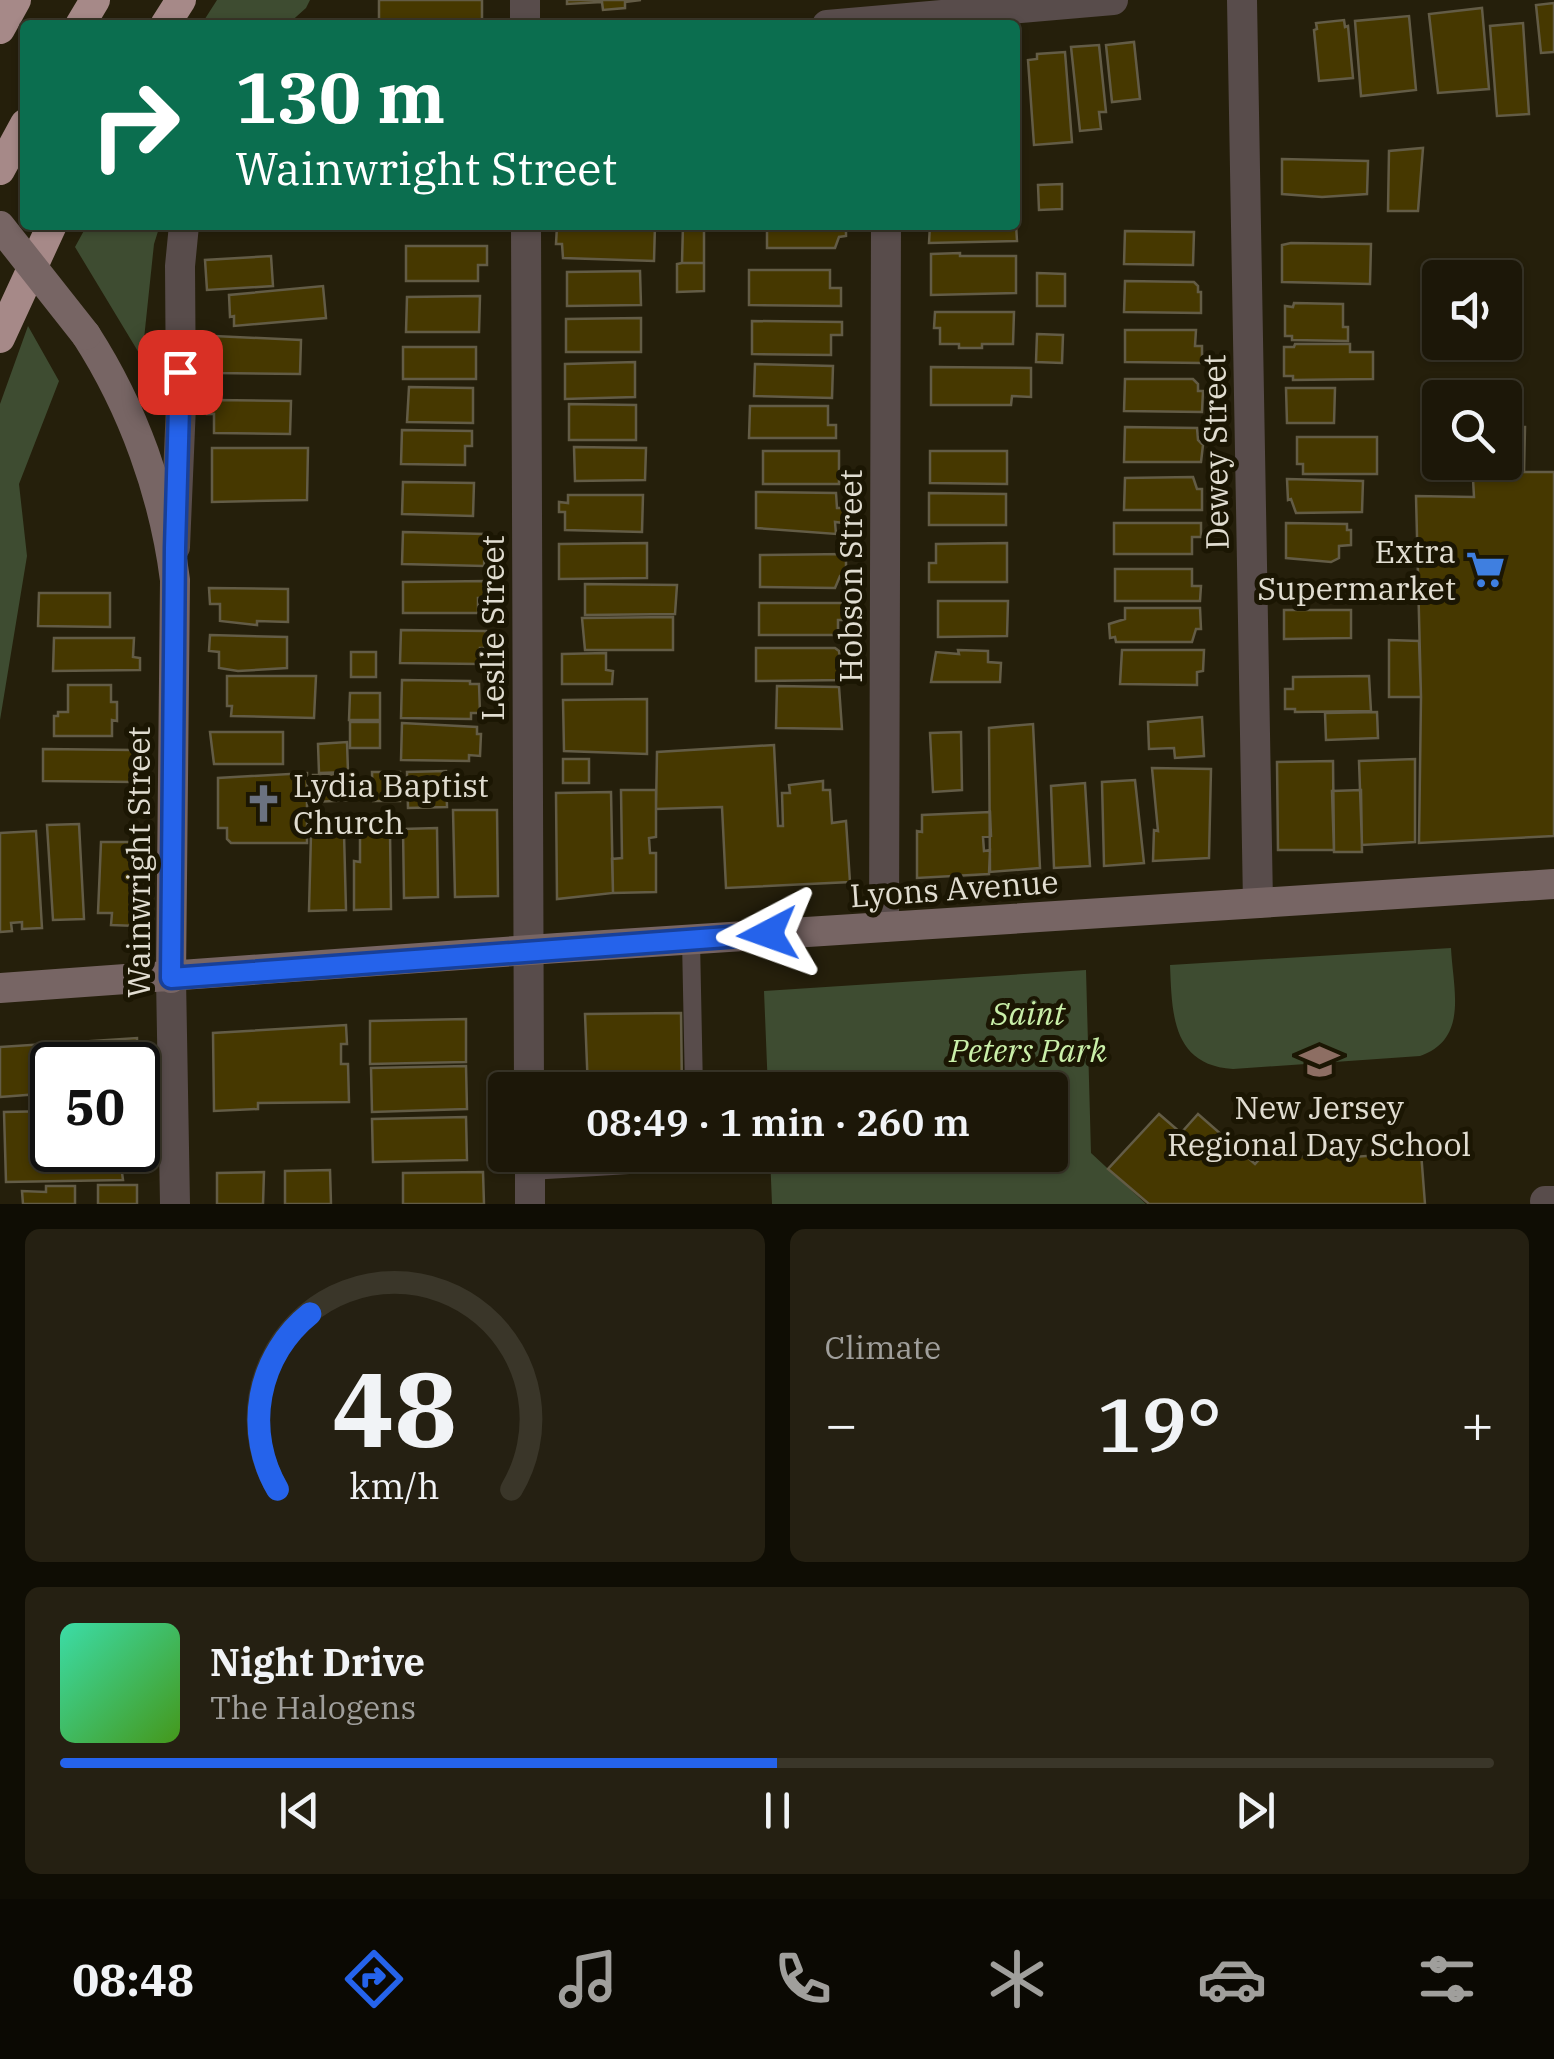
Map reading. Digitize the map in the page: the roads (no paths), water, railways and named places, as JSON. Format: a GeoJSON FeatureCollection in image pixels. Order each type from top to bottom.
{"type":"FeatureCollection","features":[{"type":"Feature","properties":{"kind":"highway"},"geometry":{"type":"LineString","coordinates":[[0,28],[16,0]]}},
{"type":"Feature","properties":{"kind":"highway"},"geometry":{"type":"LineString","coordinates":[[0,170],[20,133]]}},
{"type":"Feature","properties":{"kind":"highway"},"geometry":{"type":"LineString","coordinates":[[0,338],[50,230]]}},
{"type":"Feature","properties":{"kind":"main road","name":"Wainwright Street"},"geometry":{"type":"LineString","coordinates":[[0,226],[86,335],[112,380],[146,457],[166,525],[175,580],[171,978]]}},
{"type":"Feature","properties":{"kind":"main road","name":"Lyons Avenue"},"geometry":{"type":"LineString","coordinates":[[0,988],[1554,884]]}},
{"type":"Feature","properties":{"kind":"street"},"geometry":{"type":"LineString","coordinates":[[856,20],[1113,0]]}},
{"type":"Feature","properties":{"kind":"street","name":"Dewey Street"},"geometry":{"type":"LineString","coordinates":[[1242,0],[1258,903]]}},
{"type":"Feature","properties":{"kind":"street","name":"Wainwright Street"},"geometry":{"type":"LineString","coordinates":[[175,580],[184,230]]}},
{"type":"Feature","properties":{"kind":"street","name":"Leslie Street"},"geometry":{"type":"LineString","coordinates":[[526,230],[529,1072]]}},
{"type":"Feature","properties":{"kind":"street","name":"Hobson Street"},"geometry":{"type":"LineString","coordinates":[[884,927],[886,230]]}},
{"type":"Feature","properties":{"kind":"street","name":"Wainwright Street"},"geometry":{"type":"LineString","coordinates":[[171,978],[176,1204]]}},
{"type":"Feature","properties":{"kind":"street"},"geometry":{"type":"LineString","coordinates":[[530,1172],[530,1204]]}},
{"type":"Feature","properties":{"kind":"lane"},"geometry":{"type":"LineString","coordinates":[[691,940],[694,1072]]}},
{"type":"Feature","properties":{"kind":"place","name":"Extra Supermarket"},"geometry":{"type":"Point","coordinates":[1486,569]}},
{"type":"Feature","properties":{"kind":"place","name":"Lydia Baptist Church"},"geometry":{"type":"Point","coordinates":[263,803]}},
{"type":"Feature","properties":{"kind":"place","name":"New Jersey Regional Day School"},"geometry":{"type":"Point","coordinates":[1319,1062]}},
{"type":"Feature","properties":{"kind":"park label","name":"Saint Peters Park"},"geometry":{"type":"Point","coordinates":[1028,1032]}}]}
